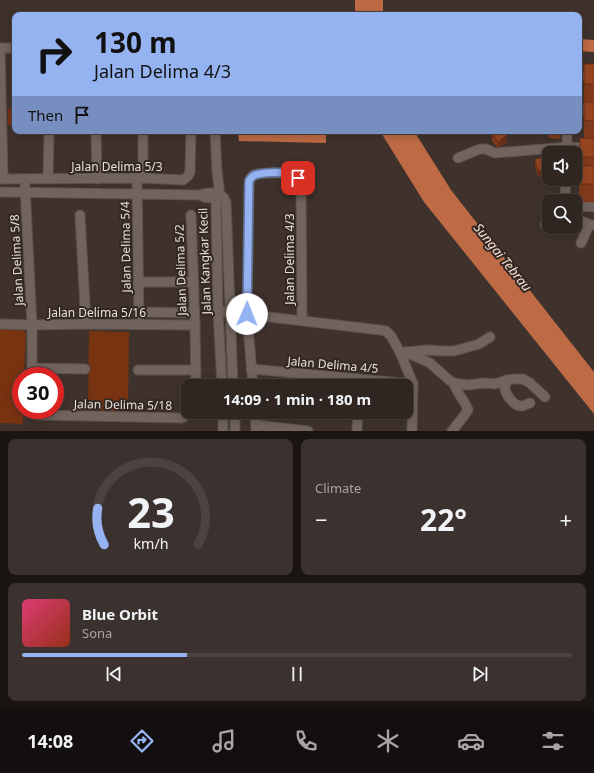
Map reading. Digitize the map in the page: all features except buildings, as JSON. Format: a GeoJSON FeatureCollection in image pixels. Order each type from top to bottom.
{"type":"FeatureCollection","features":[{"type":"Feature","properties":{"kind":"street"},"geometry":{"type":"LineString","coordinates":[[1,179],[0,48],[12,48]]}},
{"type":"Feature","properties":{"kind":"street"},"geometry":{"type":"LineString","coordinates":[[582,76],[594,76]]}},
{"type":"Feature","properties":{"kind":"street"},"geometry":{"type":"LineString","coordinates":[[582,110],[594,111]]}},
{"type":"Feature","properties":{"kind":"street"},"geometry":{"type":"LineString","coordinates":[[48,179],[49,134]]}},
{"type":"Feature","properties":{"kind":"street"},"geometry":{"type":"LineString","coordinates":[[96,134],[97,179]]}},
{"type":"Feature","properties":{"kind":"street","name":"Jalan Delima 5/4"},"geometry":{"type":"LineString","coordinates":[[139,324],[137,194],[140,178],[143,134]]}},
{"type":"Feature","properties":{"kind":"street","name":"Jalan Delima 5/3"},"geometry":{"type":"LineString","coordinates":[[1,179],[140,178],[183,180],[190,172],[191,134]]}},
{"type":"Feature","properties":{"kind":"street"},"geometry":{"type":"LineString","coordinates":[[215,134],[217,171],[220,188],[219,194]]}},
{"type":"Feature","properties":{"kind":"street"},"geometry":{"type":"LineString","coordinates":[[567,134],[567,146]]}},
{"type":"Feature","properties":{"kind":"street"},"geometry":{"type":"LineString","coordinates":[[582,149],[594,148]]}},
{"type":"Feature","properties":{"kind":"street"},"geometry":{"type":"LineString","coordinates":[[458,158],[480,149],[486,149],[495,153],[542,151]]}},
{"type":"Feature","properties":{"kind":"street","name":"Jalan Delima 4/3"},"geometry":{"type":"LineString","coordinates":[[247,314],[250,179],[254,175],[262,174],[291,174],[298,178],[301,183],[302,320]]}},
{"type":"Feature","properties":{"kind":"street","name":"Jalan Delima 5/8"},"geometry":{"type":"LineString","coordinates":[[25,179],[32,325]]}},
{"type":"Feature","properties":{"kind":"street"},"geometry":{"type":"LineString","coordinates":[[0,192],[199,195]]}},
{"type":"Feature","properties":{"kind":"street","name":"Jalan Kangkar Kecil"},"geometry":{"type":"LineString","coordinates":[[199,195],[205,193],[219,194],[223,196],[226,202],[234,379]]}},
{"type":"Feature","properties":{"kind":"street","name":"Jalan Kangkar Kecil"},"geometry":{"type":"LineString","coordinates":[[199,195],[213,198],[216,201],[218,311],[222,379]]}},
{"type":"Feature","properties":{"kind":"street"},"geometry":{"type":"LineString","coordinates":[[582,206],[594,207]]}},
{"type":"Feature","properties":{"kind":"street"},"geometry":{"type":"LineString","coordinates":[[80,215],[86,324]]}},
{"type":"Feature","properties":{"kind":"street","name":"Jalan Delima 5/2"},"geometry":{"type":"LineString","coordinates":[[191,215],[195,325]]}},
{"type":"Feature","properties":{"kind":"street"},"geometry":{"type":"LineString","coordinates":[[581,242],[592,225],[582,221]]}},
{"type":"Feature","properties":{"kind":"street"},"geometry":{"type":"LineString","coordinates":[[138,282],[194,282]]}},
{"type":"Feature","properties":{"kind":"street"},"geometry":{"type":"LineString","coordinates":[[218,311],[302,320],[374,329],[386,332],[391,336],[403,352],[411,379]]}},
{"type":"Feature","properties":{"kind":"street","name":"Jalan Delima 5/16"},"geometry":{"type":"LineString","coordinates":[[138,312],[195,314]]}},
{"type":"Feature","properties":{"kind":"street"},"geometry":{"type":"LineString","coordinates":[[247,314],[252,379]]}},
{"type":"Feature","properties":{"kind":"street","name":"Jalan Delima 5/16"},"geometry":{"type":"LineString","coordinates":[[0,324],[195,325]]}},
{"type":"Feature","properties":{"kind":"street"},"geometry":{"type":"LineString","coordinates":[[32,325],[32,367]]}},
{"type":"Feature","properties":{"kind":"street"},"geometry":{"type":"LineString","coordinates":[[195,325],[196,379]]}},
{"type":"Feature","properties":{"kind":"street"},"geometry":{"type":"LineString","coordinates":[[403,352],[428,350],[454,351],[479,344],[490,337]]}},
{"type":"Feature","properties":{"kind":"street"},"geometry":{"type":"LineString","coordinates":[[403,352],[430,363],[454,383],[467,385],[485,382],[495,384],[505,390],[516,405],[526,405],[530,402]]}},
{"type":"Feature","properties":{"kind":"street"},"geometry":{"type":"LineString","coordinates":[[64,370],[85,369]]}},
{"type":"Feature","properties":{"kind":"street","name":"Jalan Delima 4/5"},"geometry":{"type":"LineString","coordinates":[[251,369],[328,379]]}},
{"type":"Feature","properties":{"kind":"street"},"geometry":{"type":"LineString","coordinates":[[138,370],[196,370]]}},
{"type":"Feature","properties":{"kind":"street"},"geometry":{"type":"LineString","coordinates":[[495,384],[508,380],[523,379],[530,383],[545,397]]}},
{"type":"Feature","properties":{"kind":"street"},"geometry":{"type":"LineString","coordinates":[[505,390],[505,385],[508,380]]}},
{"type":"Feature","properties":{"kind":"street"},"geometry":{"type":"LineString","coordinates":[[452,431],[468,410],[463,399],[455,389],[454,383]]}},
{"type":"Feature","properties":{"kind":"street","name":"Jalan Delima 5/18"},"geometry":{"type":"LineString","coordinates":[[64,416],[181,418]]}},
{"type":"Feature","properties":{"kind":"street"},"geometry":{"type":"LineString","coordinates":[[223,419],[224,431]]}},
{"type":"Feature","properties":{"kind":"street"},"geometry":{"type":"LineString","coordinates":[[235,419],[235,431]]}},
{"type":"Feature","properties":{"kind":"street"},"geometry":{"type":"LineString","coordinates":[[357,431],[358,419]]}},
{"type":"Feature","properties":{"kind":"street"},"geometry":{"type":"LineString","coordinates":[[412,419],[412,431]]}},
{"type":"Feature","properties":{"kind":"street"},"geometry":{"type":"LineString","coordinates":[[256,428],[308,431]]}},
{"type":"Feature","properties":{"kind":"shaded area"},"geometry":{"type":"Polygon","coordinates":[[[8,109],[12,109],[12,125],[8,125],[8,109]]]}},
{"type":"Feature","properties":{"kind":"shaded area"},"geometry":{"type":"Polygon","coordinates":[[[0,329],[22,330],[26,333],[24,367],[12,367],[12,419],[23,419],[23,424],[0,423],[0,329]]]}},
{"type":"Feature","properties":{"kind":"shaded area"},"geometry":{"type":"Polygon","coordinates":[[[89,331],[129,332],[128,412],[88,412],[89,331]]]}},
{"type":"Feature","properties":{"kind":"water"},"geometry":{"type":"Polygon","coordinates":[[[355,0],[383,0],[383,12],[355,12],[355,0]]]}},
{"type":"Feature","properties":{"kind":"water"},"geometry":{"type":"Polygon","coordinates":[[[238,134],[326,134],[326,143],[239,141],[238,134]]]}},
{"type":"Feature","properties":{"kind":"water","name":"Sungai Tebrau"},"geometry":{"type":"Polygon","coordinates":[[[382,134],[416,134],[451,190],[594,372],[594,414],[424,202],[382,134]]]}},
{"type":"Feature","properties":{"kind":"waterway"},"geometry":{"type":"LineString","coordinates":[[582,45],[594,46]]}},
{"type":"Feature","properties":{"kind":"route"},"geometry":{"type":"LineString","coordinates":[[247,314],[249,181],[254,175],[276,173],[291,174],[298,178]]}}]}
